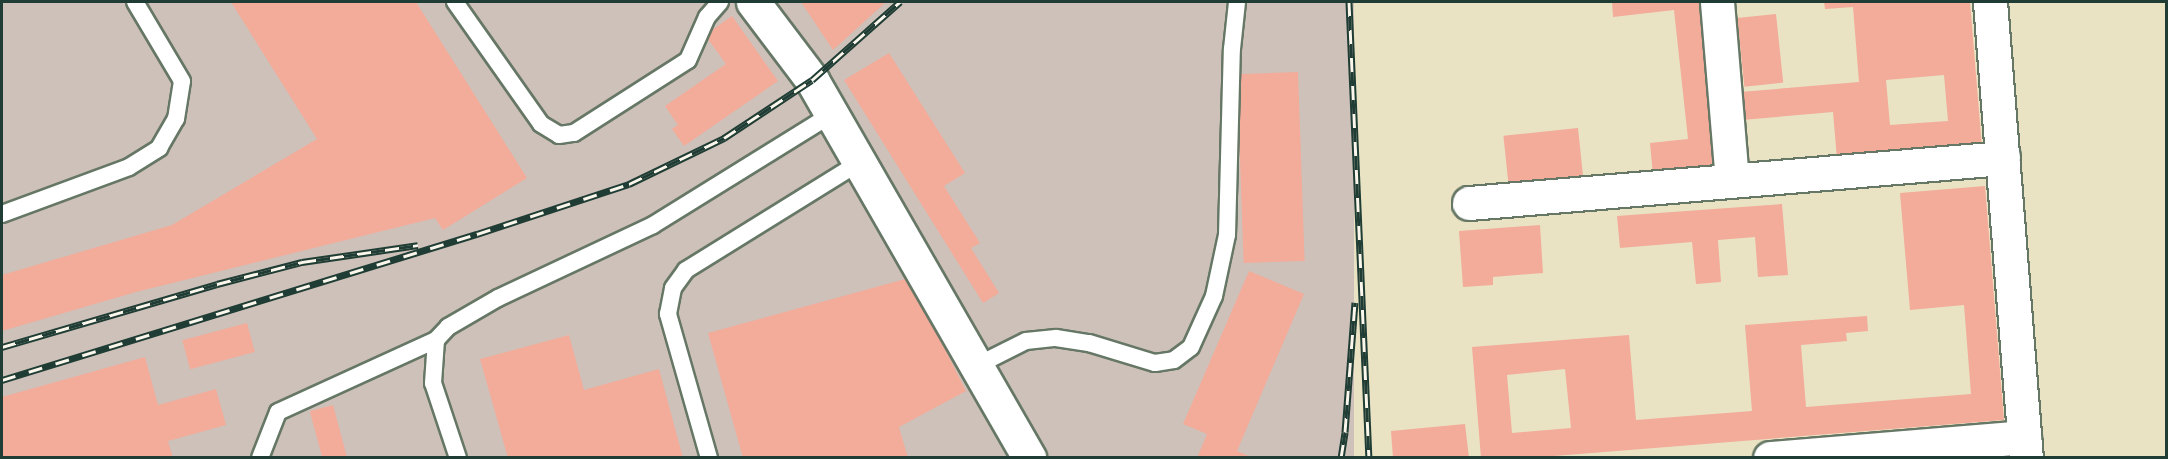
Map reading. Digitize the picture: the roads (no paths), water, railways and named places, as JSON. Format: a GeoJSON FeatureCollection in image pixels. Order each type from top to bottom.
{"type":"FeatureCollection","features":[{"type":"Feature","properties":{"kind":"street"},"geometry":{"type":"LineString","coordinates":[[753,2],[812,80],[1029,458]]}},
{"type":"Feature","properties":{"kind":"street"},"geometry":{"type":"LineString","coordinates":[[1717,2],[1732,180]]}},
{"type":"Feature","properties":{"kind":"street"},"geometry":{"type":"LineString","coordinates":[[1770,458],[2025,447],[1990,2]]}},
{"type":"Feature","properties":{"kind":"street"},"geometry":{"type":"LineString","coordinates":[[1469,204],[2003,158]]}},
{"type":"Feature","properties":{"kind":"lane"},"geometry":{"type":"LineString","coordinates":[[2,214],[129,167],[159,148],[176,118],[182,81],[135,2]]}},
{"type":"Feature","properties":{"kind":"lane"},"geometry":{"type":"LineString","coordinates":[[455,2],[541,124],[559,135],[574,133],[688,60],[707,17],[720,2]]}},
{"type":"Feature","properties":{"kind":"lane"},"geometry":{"type":"LineString","coordinates":[[976,366],[1026,341],[1056,338],[1089,343],[1155,363],[1174,360],[1191,347],[1214,296],[1227,235],[1232,49],[1237,2]]}},
{"type":"Feature","properties":{"kind":"lane"},"geometry":{"type":"LineString","coordinates":[[260,458],[278,412],[436,340],[448,327],[498,298],[653,225],[832,114]]}},
{"type":"Feature","properties":{"kind":"lane"},"geometry":{"type":"LineString","coordinates":[[709,458],[668,315],[673,288],[686,270],[860,162]]}},
{"type":"Feature","properties":{"kind":"lane"},"geometry":{"type":"LineString","coordinates":[[436,340],[433,384],[458,458]]}},
{"type":"Feature","properties":{"kind":"railway"},"geometry":{"type":"LineString","coordinates":[[2,380],[477,234],[629,184],[724,138],[812,80],[900,2]]}},
{"type":"Feature","properties":{"kind":"railway"},"geometry":{"type":"LineString","coordinates":[[1349,2],[1369,458]]}},
{"type":"Feature","properties":{"kind":"railway"},"geometry":{"type":"LineString","coordinates":[[2,347],[217,284],[302,262],[418,245]]}},
{"type":"Feature","properties":{"kind":"railway"},"geometry":{"type":"LineString","coordinates":[[1341,458],[1355,302]]}}]}
